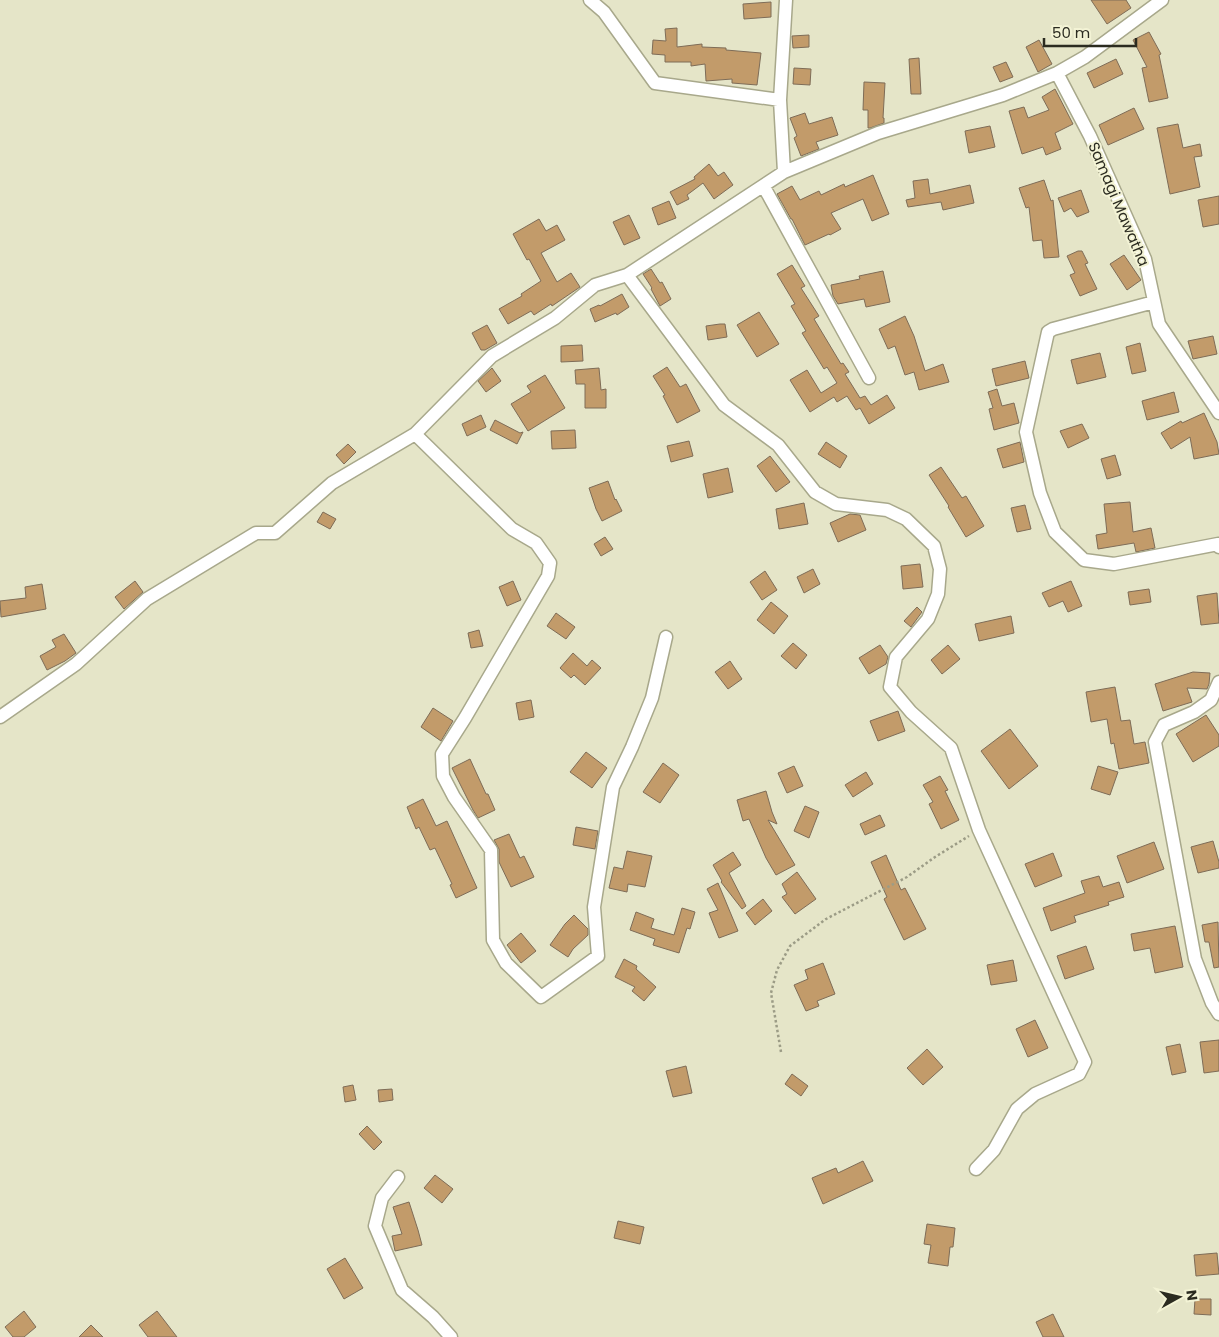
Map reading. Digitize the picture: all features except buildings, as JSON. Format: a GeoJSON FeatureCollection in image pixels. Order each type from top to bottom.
{"type":"FeatureCollection","features":[{"type":"Feature","properties":{"kind":"street"},"geometry":{"type":"LineString","coordinates":[[590,0],[604,12],[656,83],[780,100]]}},
{"type":"Feature","properties":{"kind":"street"},"geometry":{"type":"LineString","coordinates":[[784,172],[780,100],[786,0]]}},
{"type":"Feature","properties":{"kind":"street"},"geometry":{"type":"LineString","coordinates":[[0,717],[76,664],[147,599],[256,533],[275,533],[332,483],[415,434],[492,356],[555,318],[595,285],[627,275],[764,187],[784,172],[878,133],[1003,95],[1057,73],[1085,57],[1162,0]]}},
{"type":"Feature","properties":{"kind":"street","name":"Samagi Mawatha"},"geometry":{"type":"LineString","coordinates":[[1057,73],[1090,136],[1145,259],[1159,324],[1219,413]]}},
{"type":"Feature","properties":{"kind":"street"},"geometry":{"type":"LineString","coordinates":[[764,187],[868,378]]}},
{"type":"Feature","properties":{"kind":"street"},"geometry":{"type":"LineString","coordinates":[[627,275],[724,405],[778,445],[815,492],[836,504],[887,510],[906,519],[934,546],[940,570],[938,594],[928,619],[896,657],[890,687],[911,712],[951,748],[979,830],[1085,1062],[1079,1074],[1035,1094],[1017,1109],[994,1150],[976,1169]]}},
{"type":"Feature","properties":{"kind":"street"},"geometry":{"type":"LineString","coordinates":[[1154,302],[1053,329],[1048,332],[1026,432],[1040,493],[1055,532],[1084,560],[1114,564],[1219,544]]}},
{"type":"Feature","properties":{"kind":"street"},"geometry":{"type":"LineString","coordinates":[[415,434],[512,529],[536,543],[550,563],[548,576],[442,754],[443,776],[454,797],[491,850],[493,940],[506,963],[540,997],[598,956],[594,907],[613,787],[652,698],[666,637]]}},
{"type":"Feature","properties":{"kind":"street"},"geometry":{"type":"LineString","coordinates":[[1219,682],[1211,700],[1194,712],[1164,725],[1155,742],[1195,959],[1212,1003],[1219,1014]]}},
{"type":"Feature","properties":{"kind":"street"},"geometry":{"type":"LineString","coordinates":[[398,1177],[382,1198],[375,1226],[402,1290],[451,1337]]}},
{"type":"Feature","properties":{"kind":"path"},"geometry":{"type":"LineString","coordinates":[[782,1052],[772,993],[777,970],[790,946],[826,919],[907,878],[935,857],[979,830]]}}]}
